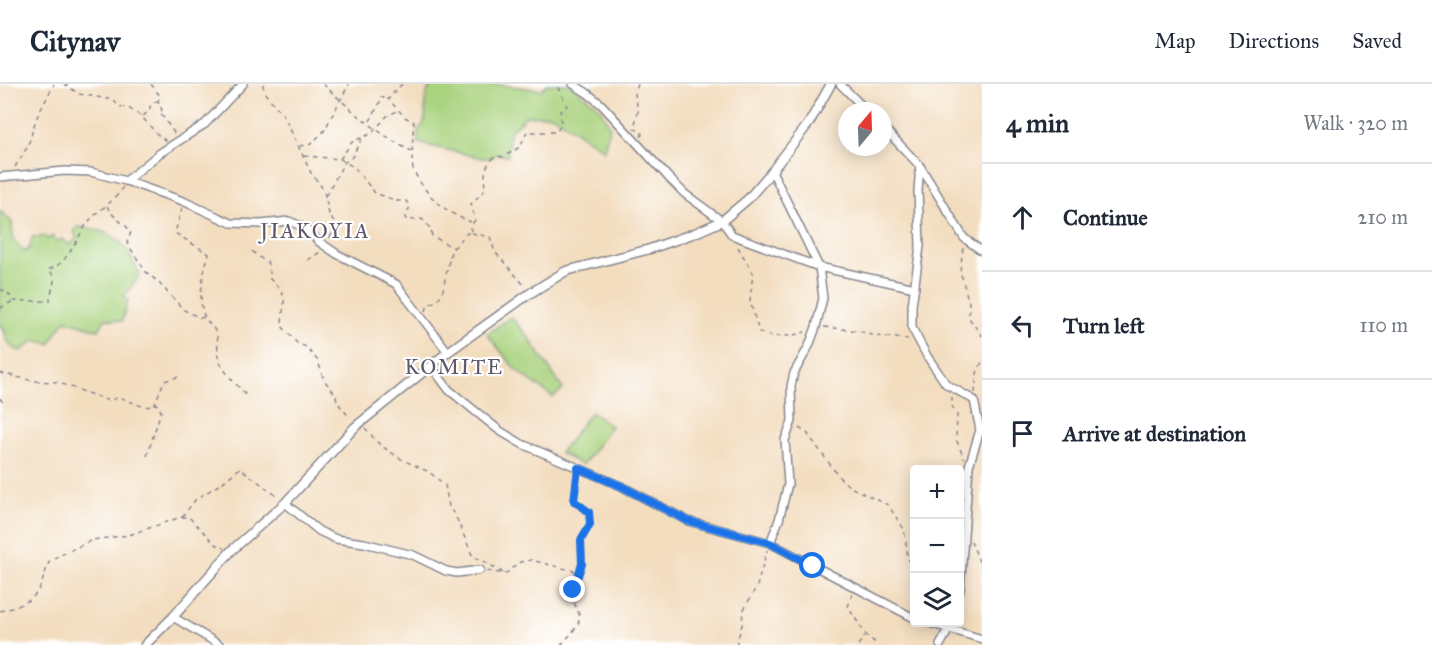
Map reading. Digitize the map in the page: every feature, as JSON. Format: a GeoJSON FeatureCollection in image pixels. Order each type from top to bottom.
{"type":"FeatureCollection","features":[{"type":"Feature","properties":{"kind":"street"},"geometry":{"type":"LineString","coordinates":[[126,181],[144,165],[205,124],[243,84]]}},
{"type":"Feature","properties":{"kind":"street"},"geometry":{"type":"LineString","coordinates":[[573,84],[601,104],[676,186],[722,221],[732,235],[819,267],[915,288]]}},
{"type":"Feature","properties":{"kind":"street"},"geometry":{"type":"LineString","coordinates":[[588,93],[589,84]]}},
{"type":"Feature","properties":{"kind":"street"},"geometry":{"type":"LineString","coordinates":[[145,645],[231,551],[285,503],[358,425],[448,352],[529,294],[566,271],[650,249],[722,221],[748,199],[772,171],[808,123],[831,84]]}},
{"type":"Feature","properties":{"kind":"street"},"geometry":{"type":"LineString","coordinates":[[840,84],[858,102]]}},
{"type":"Feature","properties":{"kind":"street"},"geometry":{"type":"LineString","coordinates":[[892,136],[920,166],[964,238],[982,251]]}},
{"type":"Feature","properties":{"kind":"street"},"geometry":{"type":"LineString","coordinates":[[920,166],[918,190],[920,246],[912,306],[912,328],[940,376],[951,387],[982,403]]}},
{"type":"Feature","properties":{"kind":"street"},"geometry":{"type":"LineString","coordinates":[[4,177],[78,171],[105,175],[183,201],[231,223],[261,224],[289,221],[312,234],[325,247],[396,284],[448,352]]}},
{"type":"Feature","properties":{"kind":"street"},"geometry":{"type":"LineString","coordinates":[[770,543],[779,520],[788,484],[785,440],[792,421],[791,386],[794,373],[809,346],[816,327],[823,298],[819,267],[772,171]]}},
{"type":"Feature","properties":{"kind":"street"},"geometry":{"type":"LineString","coordinates":[[431,366],[449,390],[500,431],[522,444],[621,486],[688,521],[770,543],[910,615]]}},
{"type":"Feature","properties":{"kind":"street"},"geometry":{"type":"LineString","coordinates":[[964,534],[969,466],[980,430],[974,400]]}},
{"type":"Feature","properties":{"kind":"street"},"geometry":{"type":"LineString","coordinates":[[285,503],[319,531],[336,539],[413,555],[446,572],[480,570]]}},
{"type":"Feature","properties":{"kind":"street"},"geometry":{"type":"LineString","coordinates":[[173,617],[220,645]]}},
{"type":"Feature","properties":{"kind":"street"},"geometry":{"type":"LineString","coordinates":[[940,645],[950,627]]}},
{"type":"Feature","properties":{"kind":"street"},"geometry":{"type":"LineString","coordinates":[[953,627],[982,639]]}},
{"type":"Feature","properties":{"kind":"path"},"geometry":{"type":"LineString","coordinates":[[4,177],[19,162],[28,146],[36,119],[54,84]]}},
{"type":"Feature","properties":{"kind":"path"},"geometry":{"type":"LineString","coordinates":[[64,84],[79,94],[114,100],[118,106],[130,109],[142,117],[171,146]]}},
{"type":"Feature","properties":{"kind":"path"},"geometry":{"type":"LineString","coordinates":[[151,84],[160,96],[158,101]]}},
{"type":"Feature","properties":{"kind":"path"},"geometry":{"type":"LineString","coordinates":[[263,84],[264,92],[284,116],[311,173],[325,195],[329,214],[336,226],[325,247],[308,260]]}},
{"type":"Feature","properties":{"kind":"path"},"geometry":{"type":"LineString","coordinates":[[323,84],[376,129],[413,152]]}},
{"type":"Feature","properties":{"kind":"path"},"geometry":{"type":"LineString","coordinates":[[299,147],[311,144],[324,131],[349,84]]}},
{"type":"Feature","properties":{"kind":"path"},"geometry":{"type":"LineString","coordinates":[[388,99],[402,84]]}},
{"type":"Feature","properties":{"kind":"path"},"geometry":{"type":"LineString","coordinates":[[472,233],[470,228],[474,220],[471,204],[485,190],[484,178],[488,162],[520,147],[527,132],[556,132],[561,125],[560,111],[567,106],[556,84]]}},
{"type":"Feature","properties":{"kind":"path"},"geometry":{"type":"LineString","coordinates":[[639,84],[635,94],[638,111],[634,128],[642,133],[640,147]]}},
{"type":"Feature","properties":{"kind":"path"},"geometry":{"type":"LineString","coordinates":[[369,122],[380,98],[388,99],[405,117],[414,122],[412,167],[439,206],[455,216],[472,222]]}},
{"type":"Feature","properties":{"kind":"path"},"geometry":{"type":"LineString","coordinates":[[142,117],[149,111],[151,104],[158,101]]}},
{"type":"Feature","properties":{"kind":"path"},"geometry":{"type":"LineString","coordinates":[[158,101],[162,106],[160,113],[174,131],[178,141]]}},
{"type":"Feature","properties":{"kind":"path"},"geometry":{"type":"LineString","coordinates":[[340,159],[352,142],[372,133],[387,116],[400,110]]}},
{"type":"Feature","properties":{"kind":"path"},"geometry":{"type":"LineString","coordinates":[[325,195],[344,163],[352,157],[362,138]]}},
{"type":"Feature","properties":{"kind":"path"},"geometry":{"type":"LineString","coordinates":[[303,156],[340,159],[355,168],[375,193],[396,201],[406,201],[410,207],[405,218],[408,220],[422,219],[430,228],[432,236],[455,249]]}},
{"type":"Feature","properties":{"kind":"path"},"geometry":{"type":"LineString","coordinates":[[0,308],[14,301],[50,302],[50,292],[55,280],[54,275],[48,269],[53,269],[70,252],[86,225],[121,190],[126,181]]}},
{"type":"Feature","properties":{"kind":"path"},"geometry":{"type":"LineString","coordinates":[[183,201],[175,233],[209,254],[200,295],[205,317],[216,332],[218,357],[222,366],[248,398]]}},
{"type":"Feature","properties":{"kind":"path"},"geometry":{"type":"LineString","coordinates":[[106,205],[112,216],[131,232],[127,243],[146,272],[184,310],[200,318],[205,317]]}},
{"type":"Feature","properties":{"kind":"path"},"geometry":{"type":"LineString","coordinates":[[423,320],[428,304],[442,294],[451,251],[467,233],[490,237],[495,252],[523,283],[529,294]]}},
{"type":"Feature","properties":{"kind":"path"},"geometry":{"type":"LineString","coordinates":[[732,235],[753,273],[750,301],[759,332],[783,338],[816,327],[839,328],[875,336],[918,341]]}},
{"type":"Feature","properties":{"kind":"path"},"geometry":{"type":"LineString","coordinates":[[964,238],[961,279],[969,303],[969,318],[982,336]]}},
{"type":"Feature","properties":{"kind":"path"},"geometry":{"type":"LineString","coordinates":[[252,251],[267,261],[269,278],[281,289],[285,300],[282,326],[318,361],[324,380],[336,395],[337,402],[351,419],[380,445],[401,459],[429,472],[446,485],[449,507],[456,517],[473,557],[483,560],[505,574]]}},
{"type":"Feature","properties":{"kind":"path"},"geometry":{"type":"LineString","coordinates":[[0,290],[6,291],[14,301]]}},
{"type":"Feature","properties":{"kind":"path"},"geometry":{"type":"LineString","coordinates":[[974,400],[977,372],[982,362]]}},
{"type":"Feature","properties":{"kind":"path"},"geometry":{"type":"LineString","coordinates":[[0,373],[34,381],[57,382],[110,401],[119,397],[144,406],[154,406],[164,381],[181,376]]}},
{"type":"Feature","properties":{"kind":"path"},"geometry":{"type":"LineString","coordinates":[[951,387],[952,406],[957,416],[956,439],[959,451],[969,466]]}},
{"type":"Feature","properties":{"kind":"path"},"geometry":{"type":"LineString","coordinates":[[0,398],[3,403]]}},
{"type":"Feature","properties":{"kind":"path"},"geometry":{"type":"LineString","coordinates":[[147,456],[160,411],[156,403]]}},
{"type":"Feature","properties":{"kind":"path"},"geometry":{"type":"LineString","coordinates":[[792,421],[807,433],[840,478],[850,487],[888,505],[904,529],[912,573]]}},
{"type":"Feature","properties":{"kind":"path"},"geometry":{"type":"LineString","coordinates":[[181,517],[196,500],[240,468],[285,503]]}},
{"type":"Feature","properties":{"kind":"path"},"geometry":{"type":"LineString","coordinates":[[561,645],[578,624],[580,617],[573,600],[573,590],[582,564],[581,540],[590,524],[589,512],[574,501],[578,468]]}},
{"type":"Feature","properties":{"kind":"path"},"geometry":{"type":"LineString","coordinates":[[0,611],[15,608],[40,590],[50,560],[92,540],[129,535],[181,517],[189,517],[215,544],[231,551]]}},
{"type":"Feature","properties":{"kind":"path"},"geometry":{"type":"LineString","coordinates":[[964,534],[973,544],[982,569]]}},
{"type":"Feature","properties":{"kind":"path"},"geometry":{"type":"LineString","coordinates":[[736,645],[742,625],[743,611],[757,586],[770,543]]}},
{"type":"Feature","properties":{"kind":"path"},"geometry":{"type":"LineString","coordinates":[[480,570],[505,574],[520,562],[531,560],[579,573]]}},
{"type":"Feature","properties":{"kind":"path"},"geometry":{"type":"LineString","coordinates":[[854,587],[848,607],[866,635],[878,645]]}},
{"type":"Feature","properties":{"kind":"path"},"geometry":{"type":"LineString","coordinates":[[858,645],[866,635]]}},
{"type":"Feature","properties":{"kind":"green space"},"geometry":{"type":"Polygon","coordinates":[[[431,84],[494,84],[541,90],[547,84],[569,84],[599,107],[610,126],[604,150],[552,115],[526,116],[509,132],[508,156],[496,154],[490,158],[482,158],[422,144],[418,142],[418,130],[425,121],[425,103],[431,84]]]}},
{"type":"Feature","properties":{"kind":"green space"},"geometry":{"type":"Polygon","coordinates":[[[0,211],[12,222],[13,239],[24,252],[29,249],[33,236],[38,238],[43,236],[48,239],[52,236],[56,242],[62,239],[71,245],[77,237],[74,232],[77,227],[101,231],[117,239],[129,254],[140,275],[124,296],[128,300],[122,321],[105,319],[99,330],[65,320],[50,344],[35,340],[21,351],[11,345],[4,328],[0,327],[0,211]]]}},
{"type":"Feature","properties":{"kind":"green space"},"geometry":{"type":"Polygon","coordinates":[[[511,317],[529,338],[563,389],[553,397],[515,369],[487,334],[511,317]]]}},
{"type":"Feature","properties":{"kind":"green space"},"geometry":{"type":"Polygon","coordinates":[[[591,412],[611,426],[583,465],[560,453],[591,412]]]}},
{"type":"Feature","properties":{"kind":"district","name":"JIAKOYIA"},"geometry":{"type":"Point","coordinates":[315,231]}},
{"type":"Feature","properties":{"kind":"district","name":"KOMITE"},"geometry":{"type":"Point","coordinates":[454,367]}},
{"type":"Feature","properties":{"kind":"route"},"geometry":{"type":"LineString","coordinates":[[573,590],[582,564],[581,540],[590,524],[589,512],[574,501],[578,468],[621,486],[688,521],[770,543],[813,566]]}}]}
